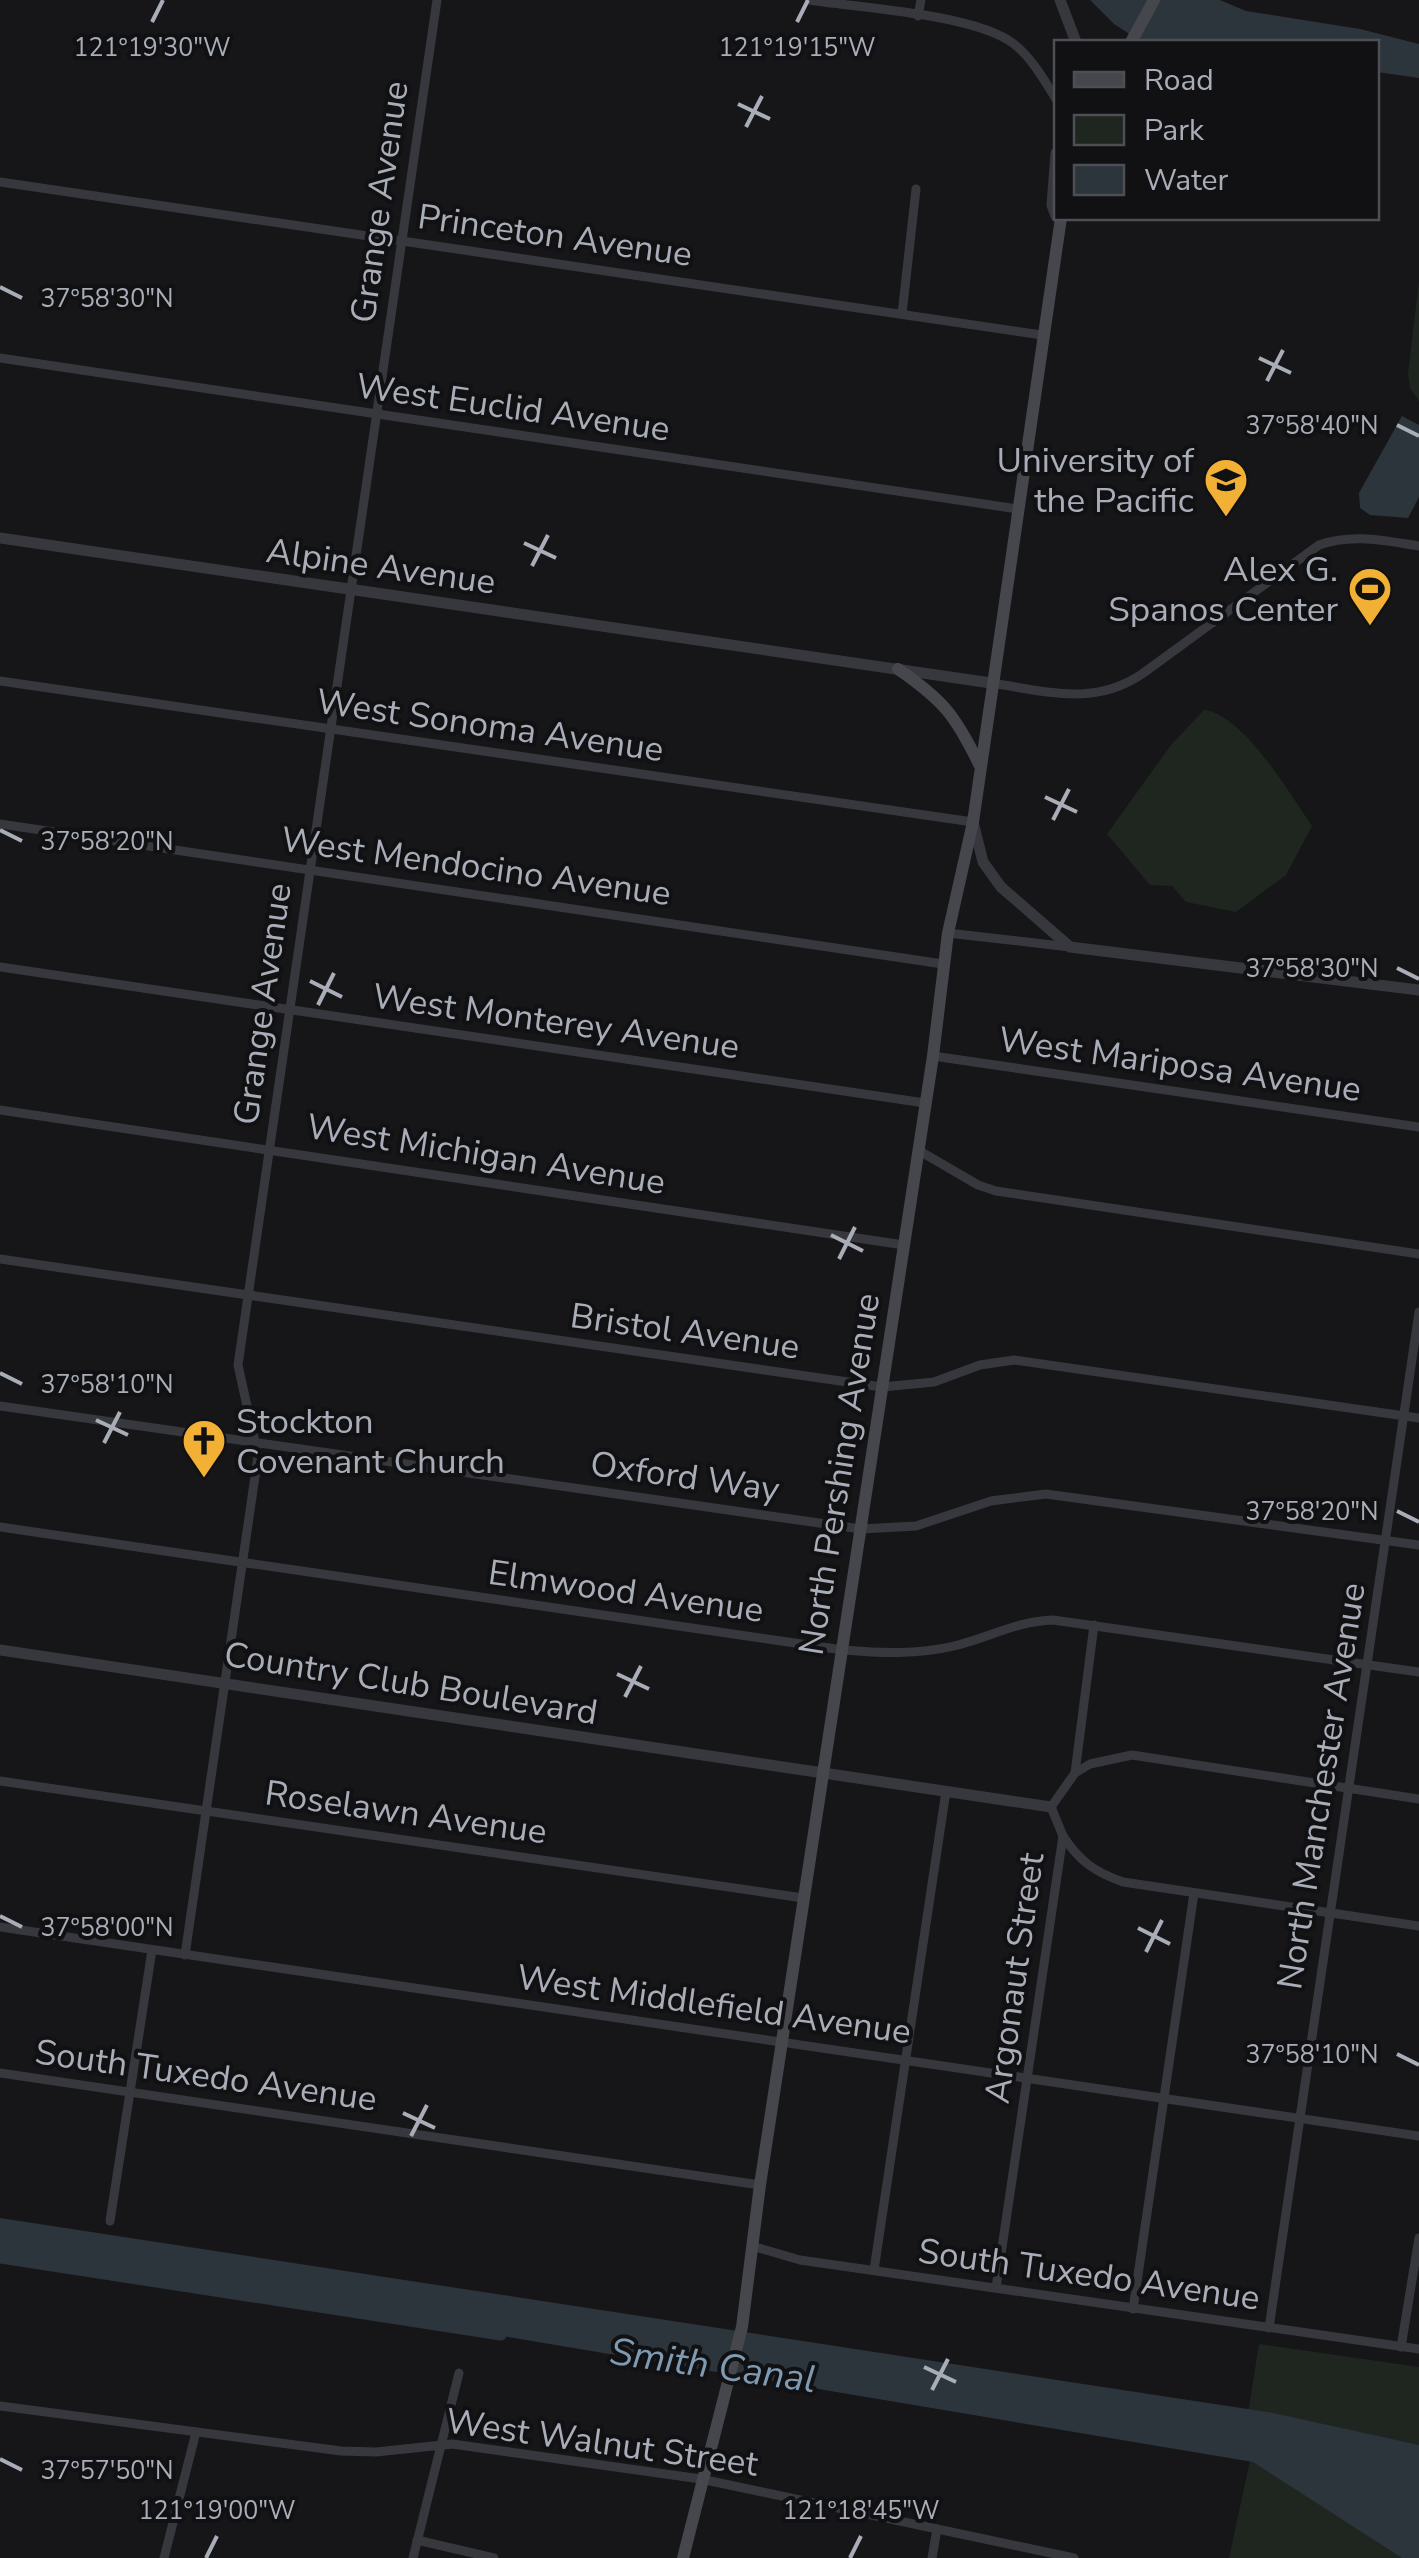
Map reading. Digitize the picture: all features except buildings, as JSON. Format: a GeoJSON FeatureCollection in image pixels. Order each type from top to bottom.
{"type":"FeatureCollection","features":[{"type":"Feature","properties":{"kind":"main road"},"geometry":{"type":"LineString","coordinates":[[1132,40],[1154,0]]}},
{"type":"Feature","properties":{"kind":"main road","name":"North Pershing Avenue"},"geometry":{"type":"LineString","coordinates":[[683,2558],[742,2327],[943,964],[973,822],[1059,220]]}},
{"type":"Feature","properties":{"kind":"main road"},"geometry":{"type":"LineString","coordinates":[[898,670],[950,710],[980,765]]}},
{"type":"Feature","properties":{"kind":"street","name":"Grange Avenue"},"geometry":{"type":"LineString","coordinates":[[185,1954],[258,1456],[238,1365],[437,0]]}},
{"type":"Feature","properties":{"kind":"street"},"geometry":{"type":"LineString","coordinates":[[809,0],[962,22],[998,34],[1024,53],[1054,96]]}},
{"type":"Feature","properties":{"kind":"street"},"geometry":{"type":"LineString","coordinates":[[918,16],[921,0]]}},
{"type":"Feature","properties":{"kind":"street"},"geometry":{"type":"LineString","coordinates":[[1060,0],[1075,40]]}},
{"type":"Feature","properties":{"kind":"street"},"geometry":{"type":"LineString","coordinates":[[1054,174],[1054,202]]}},
{"type":"Feature","properties":{"kind":"street","name":"Princeton Avenue"},"geometry":{"type":"LineString","coordinates":[[0,182],[1042,335]]}},
{"type":"Feature","properties":{"kind":"street"},"geometry":{"type":"LineString","coordinates":[[902,314],[916,189]]}},
{"type":"Feature","properties":{"kind":"street","name":"West Euclid Avenue"},"geometry":{"type":"LineString","coordinates":[[0,358],[1018,509]]}},
{"type":"Feature","properties":{"kind":"street","name":"Alpine Avenue"},"geometry":{"type":"LineString","coordinates":[[0,538],[991,683]]}},
{"type":"Feature","properties":{"kind":"street"},"geometry":{"type":"LineString","coordinates":[[991,683],[1080,695],[1116,690],[1319,545],[1359,538],[1419,546]]}},
{"type":"Feature","properties":{"kind":"street","name":"West Sonoma Avenue"},"geometry":{"type":"LineString","coordinates":[[0,681],[973,822]]}},
{"type":"Feature","properties":{"kind":"street"},"geometry":{"type":"LineString","coordinates":[[973,822],[983,862],[1001,887],[1070,947]]}},
{"type":"Feature","properties":{"kind":"street","name":"West Mendocino Avenue"},"geometry":{"type":"LineString","coordinates":[[0,824],[943,964]]}},
{"type":"Feature","properties":{"kind":"street"},"geometry":{"type":"LineString","coordinates":[[948,932],[1419,990]]}},
{"type":"Feature","properties":{"kind":"street","name":"West Monterey Avenue"},"geometry":{"type":"LineString","coordinates":[[0,967],[925,1103]]}},
{"type":"Feature","properties":{"kind":"street","name":"West Mariposa Avenue"},"geometry":{"type":"LineString","coordinates":[[932,1056],[1419,1127]]}},
{"type":"Feature","properties":{"kind":"street","name":"West Michigan Avenue"},"geometry":{"type":"LineString","coordinates":[[0,1110],[904,1245]]}},
{"type":"Feature","properties":{"kind":"street"},"geometry":{"type":"LineString","coordinates":[[918,1150],[978,1185],[996,1191],[1419,1254]]}},
{"type":"Feature","properties":{"kind":"street","name":"Bristol Avenue"},"geometry":{"type":"LineString","coordinates":[[0,1259],[882,1387],[934,1382],[980,1366],[1014,1360],[1419,1418]]}},
{"type":"Feature","properties":{"kind":"street","name":"North Manchester Avenue"},"geometry":{"type":"LineString","coordinates":[[1269,2328],[1419,1312]]}},
{"type":"Feature","properties":{"kind":"street","name":"Oxford Way"},"geometry":{"type":"LineString","coordinates":[[0,1406],[861,1529],[916,1526],[991,1501],[1046,1494],[1419,1546]]}},
{"type":"Feature","properties":{"kind":"street","name":"Elmwood Avenue"},"geometry":{"type":"LineString","coordinates":[[0,1528],[842,1650],[935,1650],[1041,1620],[1419,1672]]}},
{"type":"Feature","properties":{"kind":"street","name":"Argonaut Street"},"geometry":{"type":"LineString","coordinates":[[996,2288],[1063,1836],[1051,1807],[1074,1773],[1094,1625]]}},
{"type":"Feature","properties":{"kind":"street","name":"Country Club Boulevard"},"geometry":{"type":"LineString","coordinates":[[0,1650],[1051,1807]]}},
{"type":"Feature","properties":{"kind":"street"},"geometry":{"type":"LineString","coordinates":[[1074,1773],[1090,1764],[1132,1755],[1419,1799]]}},
{"type":"Feature","properties":{"kind":"street","name":"Roselawn Avenue"},"geometry":{"type":"LineString","coordinates":[[0,1781],[803,1898]]}},
{"type":"Feature","properties":{"kind":"street"},"geometry":{"type":"LineString","coordinates":[[874,2270],[946,1791]]}},
{"type":"Feature","properties":{"kind":"street"},"geometry":{"type":"LineString","coordinates":[[1063,1836],[1076,1857],[1096,1873],[1123,1882],[1419,1926]]}},
{"type":"Feature","properties":{"kind":"street"},"geometry":{"type":"LineString","coordinates":[[1134,2309],[1194,1892]]}},
{"type":"Feature","properties":{"kind":"street","name":"West Middlefield Avenue"},"geometry":{"type":"LineString","coordinates":[[0,1928],[1419,2136]]}},
{"type":"Feature","properties":{"kind":"street"},"geometry":{"type":"LineString","coordinates":[[110,2222],[152,1950]]}},
{"type":"Feature","properties":{"kind":"street","name":"South Tuxedo Avenue"},"geometry":{"type":"LineString","coordinates":[[0,2073],[760,2185]]}},
{"type":"Feature","properties":{"kind":"street"},"geometry":{"type":"LineString","coordinates":[[1401,2346],[1419,2238]]}},
{"type":"Feature","properties":{"kind":"street","name":"South Tuxedo Avenue"},"geometry":{"type":"LineString","coordinates":[[752,2246],[800,2260],[1419,2349]]}},
{"type":"Feature","properties":{"kind":"street"},"geometry":{"type":"LineString","coordinates":[[413,2558],[459,2373]]}},
{"type":"Feature","properties":{"kind":"street","name":"West Walnut Street"},"geometry":{"type":"LineString","coordinates":[[0,2406],[341,2452],[440,2444],[701,2479],[1074,2558]]}},
{"type":"Feature","properties":{"kind":"street"},"geometry":{"type":"LineString","coordinates":[[164,2558],[196,2432]]}},
{"type":"Feature","properties":{"kind":"street"},"geometry":{"type":"LineString","coordinates":[[932,2558],[937,2529]]}},
{"type":"Feature","properties":{"kind":"street"},"geometry":{"type":"LineString","coordinates":[[418,2540],[494,2558]]}},
{"type":"Feature","properties":{"kind":"green space"},"geometry":{"type":"Polygon","coordinates":[[[1419,281],[1419,401],[1410,388],[1408,374],[1419,281]]]}},
{"type":"Feature","properties":{"kind":"green space"},"geometry":{"type":"Polygon","coordinates":[[[1204,710],[1219,715],[1250,740],[1312,826],[1286,875],[1236,912],[1186,902],[1172,886],[1150,885],[1107,834],[1171,745],[1204,710]]]}},
{"type":"Feature","properties":{"kind":"green space"},"geometry":{"type":"Polygon","coordinates":[[[1259,2344],[1419,2367],[1419,2558],[1229,2558],[1251,2456],[1247,2420],[1259,2344]]]}},
{"type":"Feature","properties":{"kind":"water"},"geometry":{"type":"Polygon","coordinates":[[[1090,0],[1220,0],[1246,11],[1360,29],[1419,44],[1419,78],[1379,72],[1379,40],[1139,40],[1114,24],[1090,0]]]}},
{"type":"Feature","properties":{"kind":"water"},"geometry":{"type":"Polygon","coordinates":[[[1402,416],[1419,425],[1419,497],[1408,518],[1370,515],[1360,508],[1359,493],[1402,416]]]}},
{"type":"Feature","properties":{"kind":"water"},"geometry":{"type":"Polygon","coordinates":[[[0,2218],[1273,2413],[1419,2445],[1419,2558],[1402,2558],[1253,2462],[300,2302],[0,2257],[0,2218]]]}},
{"type":"Feature","properties":{"kind":"waterway","name":"Smith Canal"},"geometry":{"type":"LineString","coordinates":[[0,2258],[501,2335]]}},
{"type":"Feature","properties":{"kind":"place","name":"University of the Pacific"},"geometry":{"type":"Point","coordinates":[1226,518]}},
{"type":"Feature","properties":{"kind":"place","name":"Alex G. Spanos Center"},"geometry":{"type":"Point","coordinates":[1370,627]}},
{"type":"Feature","properties":{"kind":"place","name":"Stockton Covenant Church"},"geometry":{"type":"Point","coordinates":[204,1479]}}]}
